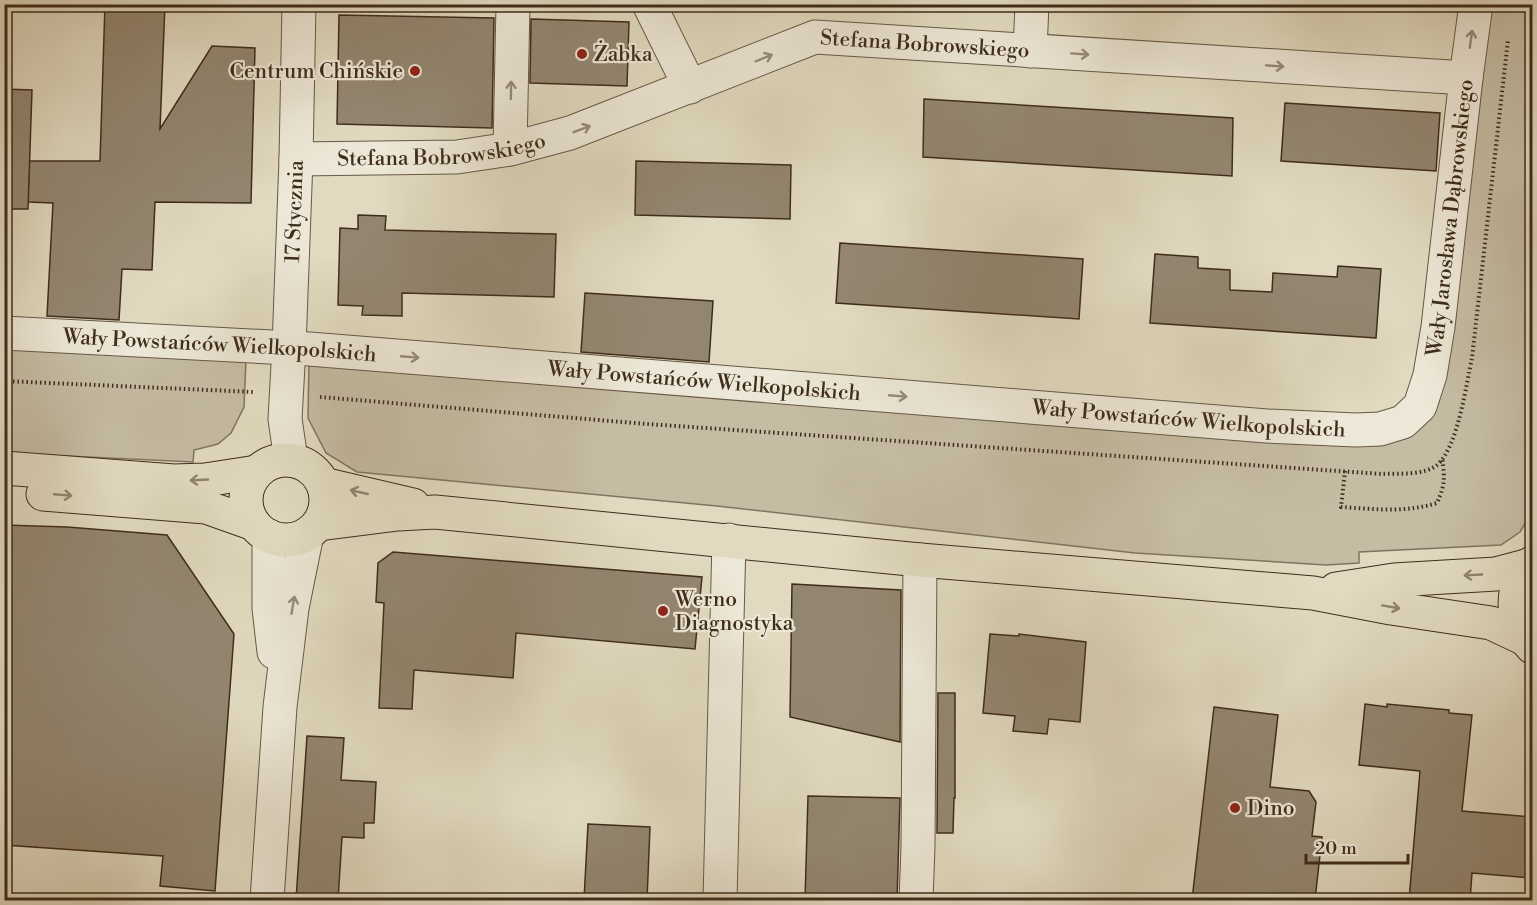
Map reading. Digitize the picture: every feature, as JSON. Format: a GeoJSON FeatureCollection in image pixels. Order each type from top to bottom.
{"type":"FeatureCollection","features":[{"type":"Feature","properties":{"kind":"main road"},"geometry":{"type":"LineString","coordinates":[[261,530],[248,514],[246,503],[250,481],[267,464],[279,460],[291,460],[304,464],[315,472],[322,484],[326,497],[324,511],[313,529]]}},
{"type":"Feature","properties":{"kind":"main road"},"geometry":{"type":"LineString","coordinates":[[4,468],[174,481],[205,480],[257,472]]}},
{"type":"Feature","properties":{"kind":"main road"},"geometry":{"type":"LineString","coordinates":[[322,484],[435,512]]}},
{"type":"Feature","properties":{"kind":"main road"},"geometry":{"type":"LineString","coordinates":[[4,491],[206,507],[282,540],[295,539],[313,529],[398,514],[435,512],[920,560],[1313,592],[1391,608],[1491,623],[1529,643]]}},
{"type":"Feature","properties":{"kind":"main road"},"geometry":{"type":"LineString","coordinates":[[1313,592],[1394,580],[1496,574],[1531,564]]}},
{"type":"Feature","properties":{"kind":"main road"},"geometry":{"type":"LineString","coordinates":[[1529,643],[1518,627],[1515,598],[1520,580],[1531,564]]}},
{"type":"Feature","properties":{"kind":"street","name":"17 Stycznia"},"geometry":{"type":"LineString","coordinates":[[291,460],[285,419],[296,159],[299,4]]}},
{"type":"Feature","properties":{"kind":"street"},"geometry":{"type":"LineString","coordinates":[[510,149],[513,4]]}},
{"type":"Feature","properties":{"kind":"street"},"geometry":{"type":"LineString","coordinates":[[649,4],[690,87]]}},
{"type":"Feature","properties":{"kind":"street"},"geometry":{"type":"LineString","coordinates":[[1030,51],[1032,4]]}},
{"type":"Feature","properties":{"kind":"street","name":"Wały Jarosława Dąbrowskiego"},"geometry":{"type":"LineString","coordinates":[[1403,422],[1420,406],[1430,375],[1437,337],[1476,4]]}},
{"type":"Feature","properties":{"kind":"street","name":"Stefana Bobrowskiego"},"geometry":{"type":"LineString","coordinates":[[296,159],[457,157],[510,149],[570,133],[815,38],[1466,78]]}},
{"type":"Feature","properties":{"kind":"street","name":"Wały Powstańców Wielkopolskich"},"geometry":{"type":"LineString","coordinates":[[4,333],[289,347],[1267,426],[1356,430],[1380,429],[1403,422]]}},
{"type":"Feature","properties":{"kind":"street"},"geometry":{"type":"LineString","coordinates":[[267,900],[280,705],[292,608],[313,529]]}},
{"type":"Feature","properties":{"kind":"street"},"geometry":{"type":"LineString","coordinates":[[261,530],[280,705]]}},
{"type":"Feature","properties":{"kind":"street"},"geometry":{"type":"LineString","coordinates":[[720,900],[729,540]]}},
{"type":"Feature","properties":{"kind":"street"},"geometry":{"type":"LineString","coordinates":[[916,900],[920,560]]}},
{"type":"Feature","properties":{"kind":"path"},"geometry":{"type":"LineString","coordinates":[[4,381],[261,392]]}},
{"type":"Feature","properties":{"kind":"path"},"geometry":{"type":"LineString","coordinates":[[1345,471],[1341,507],[1393,510],[1426,507],[1437,503],[1446,480],[1442,458]]}},
{"type":"Feature","properties":{"kind":"shaded area"},"geometry":{"type":"Polygon","coordinates":[[[1489,5],[1532,5],[1532,490],[1530,515],[1520,532],[1501,545],[1359,552],[1359,563],[1326,565],[1135,553],[717,506],[357,472],[326,453],[308,418],[309,361],[1410,436],[1439,402],[1489,5]]]}},
{"type":"Feature","properties":{"kind":"shaded area"},"geometry":{"type":"Polygon","coordinates":[[[5,345],[246,359],[244,407],[231,433],[218,444],[194,450],[193,462],[5,453],[5,345]]]}},
{"type":"Feature","properties":{"kind":"building"},"geometry":{"type":"Polygon","coordinates":[[[105,4],[165,4],[160,129],[212,46],[255,48],[251,203],[155,202],[152,270],[122,269],[119,320],[47,316],[53,203],[28,202],[29,161],[100,161],[105,4]]]}},
{"type":"Feature","properties":{"kind":"building","name":"Centrum Chińskie"},"geometry":{"type":"Polygon","coordinates":[[[339,15],[494,18],[492,128],[337,124],[339,15]]]}},
{"type":"Feature","properties":{"kind":"building"},"geometry":{"type":"Polygon","coordinates":[[[531,19],[629,22],[627,86],[530,83],[531,19]]]}},
{"type":"Feature","properties":{"kind":"building"},"geometry":{"type":"Polygon","coordinates":[[[4,89],[32,90],[28,209],[4,209],[4,89]]]}},
{"type":"Feature","properties":{"kind":"building"},"geometry":{"type":"Polygon","coordinates":[[[924,99],[1233,118],[1232,176],[923,157],[924,99]]]}},
{"type":"Feature","properties":{"kind":"building"},"geometry":{"type":"Polygon","coordinates":[[[1285,103],[1440,113],[1436,171],[1281,161],[1285,103]]]}},
{"type":"Feature","properties":{"kind":"building"},"geometry":{"type":"Polygon","coordinates":[[[636,161],[791,165],[790,219],[635,215],[636,161]]]}},
{"type":"Feature","properties":{"kind":"building"},"geometry":{"type":"Polygon","coordinates":[[[358,215],[386,216],[385,230],[556,234],[554,297],[402,293],[402,316],[362,315],[363,306],[338,305],[340,228],[358,229],[358,215]]]}},
{"type":"Feature","properties":{"kind":"building"},"geometry":{"type":"Polygon","coordinates":[[[840,243],[1083,259],[1079,319],[836,303],[840,243]]]}},
{"type":"Feature","properties":{"kind":"building"},"geometry":{"type":"Polygon","coordinates":[[[1155,254],[1198,257],[1198,268],[1230,270],[1230,290],[1272,292],[1273,273],[1337,277],[1338,266],[1381,269],[1376,338],[1150,323],[1155,254]]]}},
{"type":"Feature","properties":{"kind":"building"},"geometry":{"type":"Polygon","coordinates":[[[585,293],[713,301],[709,362],[581,352],[585,293]]]}},
{"type":"Feature","properties":{"kind":"building"},"geometry":{"type":"Polygon","coordinates":[[[4,525],[67,527],[167,535],[234,634],[215,891],[160,886],[163,856],[4,845],[4,525]]]}},
{"type":"Feature","properties":{"kind":"building"},"geometry":{"type":"Polygon","coordinates":[[[393,552],[702,577],[695,649],[516,633],[513,678],[414,670],[412,709],[379,708],[384,603],[376,602],[378,563],[393,552]]]}},
{"type":"Feature","properties":{"kind":"building"},"geometry":{"type":"Polygon","coordinates":[[[792,584],[901,590],[900,742],[790,717],[792,584]]]}},
{"type":"Feature","properties":{"kind":"building"},"geometry":{"type":"Polygon","coordinates":[[[990,634],[1019,636],[1019,634],[1086,642],[1080,722],[1049,719],[1047,734],[1013,731],[1015,716],[983,713],[990,634]]]}},
{"type":"Feature","properties":{"kind":"building"},"geometry":{"type":"Polygon","coordinates":[[[938,693],[955,693],[953,833],[937,833],[938,693]]]}},
{"type":"Feature","properties":{"kind":"building"},"geometry":{"type":"Polygon","coordinates":[[[1365,704],[1449,710],[1449,713],[1472,715],[1462,811],[1533,817],[1533,878],[1472,873],[1470,900],[1409,900],[1420,771],[1359,765],[1365,704]]]}},
{"type":"Feature","properties":{"kind":"building","name":"Dino"},"geometry":{"type":"Polygon","coordinates":[[[1214,707],[1278,715],[1270,787],[1309,791],[1316,802],[1312,836],[1322,837],[1315,900],[1192,900],[1214,707]]]}},
{"type":"Feature","properties":{"kind":"building"},"geometry":{"type":"Polygon","coordinates":[[[307,736],[344,738],[341,780],[376,782],[374,823],[364,823],[364,838],[342,837],[338,900],[296,900],[307,736]]]}},
{"type":"Feature","properties":{"kind":"building"},"geometry":{"type":"Polygon","coordinates":[[[808,796],[900,798],[897,900],[805,900],[808,796]]]}},
{"type":"Feature","properties":{"kind":"building"},"geometry":{"type":"Polygon","coordinates":[[[588,824],[650,827],[647,900],[584,900],[588,824]]]}},
{"type":"Feature","properties":{"kind":"place","name":"Żabka"},"geometry":{"type":"Point","coordinates":[582,54]}},
{"type":"Feature","properties":{"kind":"place","name":"Centrum Chińskie"},"geometry":{"type":"Point","coordinates":[415,71]}},
{"type":"Feature","properties":{"kind":"place","name":"Werno Diagnostyka"},"geometry":{"type":"Point","coordinates":[663,611]}},
{"type":"Feature","properties":{"kind":"place","name":"Dino"},"geometry":{"type":"Point","coordinates":[1235,808]}}]}
